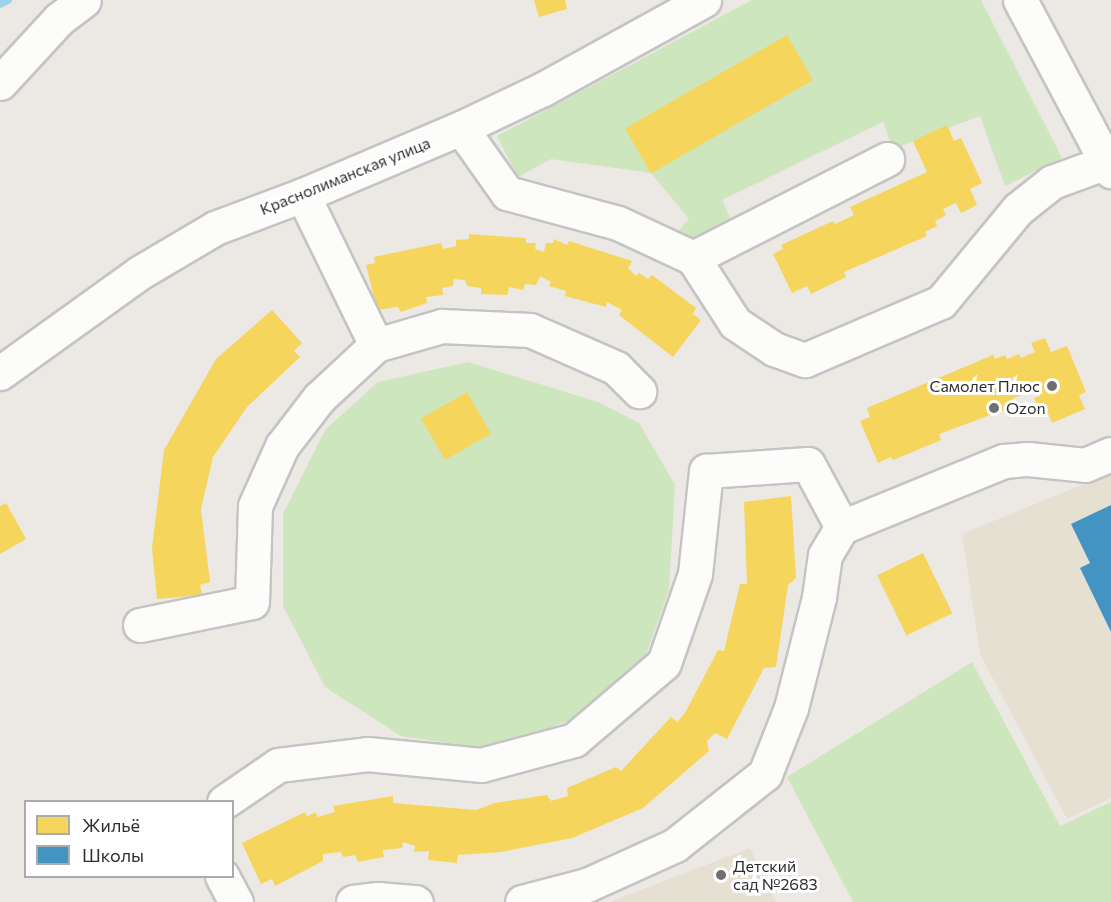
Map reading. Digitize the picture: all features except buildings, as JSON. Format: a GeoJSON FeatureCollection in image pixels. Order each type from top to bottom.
{"type":"FeatureCollection","features":[{"type":"Feature","properties":{"kind":"street"},"geometry":{"type":"LineString","coordinates":[[0,83],[59,19],[84,0]]}},
{"type":"Feature","properties":{"kind":"street","name":"Краснолиманская улица"},"geometry":{"type":"LineString","coordinates":[[0,373],[139,273],[215,228],[303,195],[461,129],[543,89],[704,0]]}},
{"type":"Feature","properties":{"kind":"street"},"geometry":{"type":"LineString","coordinates":[[461,129],[507,193],[618,223],[693,258],[735,323],[774,350],[806,360],[941,302],[1018,208],[1052,182],[1109,166],[1020,0]]}},
{"type":"Feature","properties":{"kind":"street"},"geometry":{"type":"LineString","coordinates":[[693,258],[887,159]]}},
{"type":"Feature","properties":{"kind":"street"},"geometry":{"type":"LineString","coordinates":[[303,195],[376,345]]}},
{"type":"Feature","properties":{"kind":"street"},"geometry":{"type":"LineString","coordinates":[[140,624],[252,602],[255,506],[282,447],[319,398],[376,345],[442,327],[530,330],[616,368],[639,391]]}},
{"type":"Feature","properties":{"kind":"street"},"geometry":{"type":"LineString","coordinates":[[522,902],[587,885],[675,845],[765,774],[791,708],[819,597],[825,555],[842,527],[1004,461],[1028,459],[1085,465],[1111,454]]}},
{"type":"Feature","properties":{"kind":"street"},"geometry":{"type":"LineString","coordinates":[[226,800],[278,765],[367,754],[481,765],[574,740],[664,663],[695,574],[706,471],[808,464],[842,527]]}},
{"type":"Feature","properties":{"kind":"street"},"geometry":{"type":"LineString","coordinates":[[223,878],[236,902]]}},
{"type":"Feature","properties":{"kind":"street"},"geometry":{"type":"LineString","coordinates":[[353,902],[378,898],[416,902]]}},
{"type":"Feature","properties":{"kind":"shaded area"},"geometry":{"type":"Polygon","coordinates":[[[1111,473],[1111,798],[1067,819],[980,654],[962,534],[1111,473]]]}},
{"type":"Feature","properties":{"kind":"shaded area","name":"Детский сад №2683"},"geometry":{"type":"Polygon","coordinates":[[[750,848],[776,902],[610,902],[750,848]]]}},
{"type":"Feature","properties":{"kind":"green space"},"geometry":{"type":"Polygon","coordinates":[[[752,0],[981,0],[1062,158],[1005,186],[980,116],[893,149],[883,122],[722,200],[732,222],[687,249],[675,234],[689,219],[651,173],[551,159],[518,177],[497,136],[752,0]]]}},
{"type":"Feature","properties":{"kind":"green space"},"geometry":{"type":"Polygon","coordinates":[[[468,362],[598,402],[639,423],[675,485],[669,590],[644,661],[583,715],[516,741],[479,748],[401,736],[325,687],[283,606],[283,514],[325,430],[378,382],[468,362]]]}},
{"type":"Feature","properties":{"kind":"green space"},"geometry":{"type":"Polygon","coordinates":[[[972,662],[1060,826],[1111,802],[1111,902],[853,902],[787,777],[972,662]]]}},
{"type":"Feature","properties":{"kind":"waterway"},"geometry":{"type":"LineString","coordinates":[[0,4],[8,0]]}},
{"type":"Feature","properties":{"kind":"place","name":"Самолет Плюс"},"geometry":{"type":"Point","coordinates":[1052,386]}},
{"type":"Feature","properties":{"kind":"place","name":"Ozon"},"geometry":{"type":"Point","coordinates":[994,408]}},
{"type":"Feature","properties":{"kind":"place","name":"Детский сад №2683"},"geometry":{"type":"Point","coordinates":[721,875]}}]}
